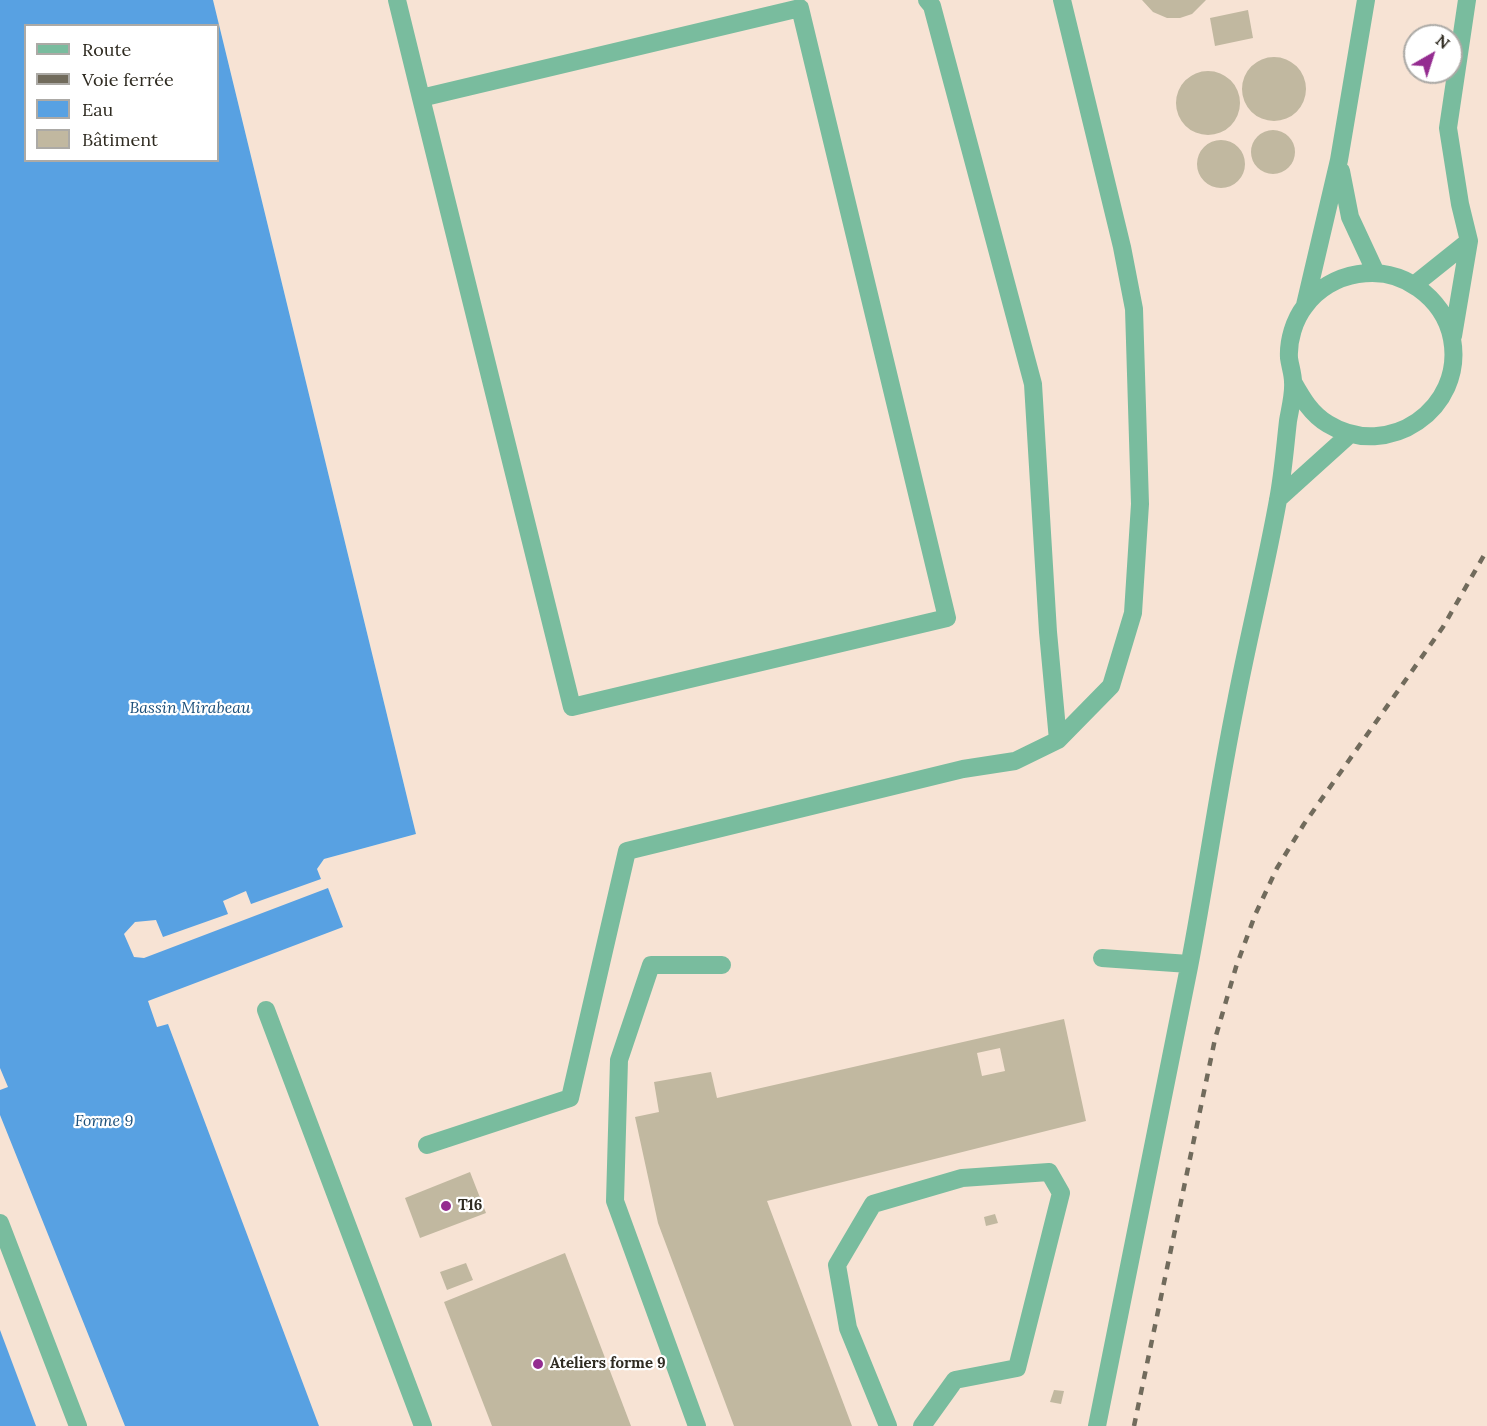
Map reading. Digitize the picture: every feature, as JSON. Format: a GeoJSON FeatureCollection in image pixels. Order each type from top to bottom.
{"type":"FeatureCollection","features":[{"type":"Feature","properties":{"kind":"lane"},"geometry":{"type":"LineString","coordinates":[[398,0],[421,98],[572,707],[947,618],[800,4],[421,98]]}},
{"type":"Feature","properties":{"kind":"lane"},"geometry":{"type":"LineString","coordinates":[[927,0],[932,6],[1033,384],[1048,632],[1058,740]]}},
{"type":"Feature","properties":{"kind":"lane"},"geometry":{"type":"LineString","coordinates":[[428,1145],[570,1098],[627,851],[963,769],[1015,761],[1058,740],[1110,686],[1133,613],[1140,504],[1134,309],[1122,247],[1062,0]]}},
{"type":"Feature","properties":{"kind":"lane"},"geometry":{"type":"LineString","coordinates":[[1097,1426],[1189,964],[1235,704],[1278,499],[1293,382],[1289,356],[1293,329],[1305,305],[1339,160],[1366,0]]}},
{"type":"Feature","properties":{"kind":"lane"},"geometry":{"type":"LineString","coordinates":[[1293,382],[1306,405],[1326,423],[1350,434],[1378,437],[1405,430],[1427,415],[1444,393],[1453,367],[1452,340],[1469,241],[1460,204],[1448,128],[1467,0]]}},
{"type":"Feature","properties":{"kind":"lane"},"geometry":{"type":"LineString","coordinates":[[1339,160],[1350,217],[1376,273]]}},
{"type":"Feature","properties":{"kind":"lane"},"geometry":{"type":"LineString","coordinates":[[1414,285],[1469,241]]}},
{"type":"Feature","properties":{"kind":"lane"},"geometry":{"type":"LineString","coordinates":[[1305,305],[1325,287],[1349,275],[1376,273],[1396,276],[1414,285],[1432,299],[1445,318],[1452,340]]}},
{"type":"Feature","properties":{"kind":"lane"},"geometry":{"type":"LineString","coordinates":[[1278,499],[1350,434]]}},
{"type":"Feature","properties":{"kind":"lane"},"geometry":{"type":"LineString","coordinates":[[1102,958],[1189,964]]}},
{"type":"Feature","properties":{"kind":"lane"},"geometry":{"type":"LineString","coordinates":[[697,1426],[615,1201],[619,1060],[651,965],[722,965]]}},
{"type":"Feature","properties":{"kind":"lane"},"geometry":{"type":"LineString","coordinates":[[266,1010],[423,1426]]}},
{"type":"Feature","properties":{"kind":"lane"},"geometry":{"type":"LineString","coordinates":[[888,1426],[848,1328],[837,1265],[873,1204],[962,1178],[1048,1172],[1061,1193],[1017,1368],[955,1380],[922,1426]]}},
{"type":"Feature","properties":{"kind":"lane"},"geometry":{"type":"LineString","coordinates":[[0,1222],[78,1426]]}},
{"type":"Feature","properties":{"kind":"shaded area"},"geometry":{"type":"Polygon","coordinates":[[[213,0],[1487,0],[1487,1426],[0,1426],[0,959],[317,869],[324,859],[416,834],[213,0]]]}},
{"type":"Feature","properties":{"kind":"water","name":"Bassin Mirabeau"},"geometry":{"type":"Polygon","coordinates":[[[0,0],[213,0],[219,24],[24,24],[24,162],[219,162],[219,25],[416,834],[324,859],[317,869],[321,879],[251,904],[246,891],[223,901],[228,914],[163,937],[156,920],[135,922],[124,934],[134,957],[144,958],[328,888],[343,927],[148,1001],[157,1027],[168,1024],[319,1426],[125,1426],[0,1115],[0,1090],[8,1087],[0,1068],[0,0]]]}},
{"type":"Feature","properties":{"kind":"water"},"geometry":{"type":"Polygon","coordinates":[[[0,1330],[36,1426],[0,1426],[0,1330]]]}},
{"type":"Feature","properties":{"kind":"building"},"geometry":{"type":"Polygon","coordinates":[[[1142,0],[1206,0],[1192,14],[1180,18],[1167,18],[1153,12],[1142,0]]]}},
{"type":"Feature","properties":{"kind":"building"},"geometry":{"type":"Polygon","coordinates":[[[1248,10],[1253,38],[1215,46],[1210,18],[1248,10]]]}},
{"type":"Feature","properties":{"kind":"building"},"geometry":{"type":"Polygon","coordinates":[[[1274,57],[1292,63],[1300,71],[1306,89],[1300,107],[1292,115],[1274,121],[1256,115],[1248,107],[1242,89],[1248,71],[1256,63],[1274,57]]]}},
{"type":"Feature","properties":{"kind":"building"},"geometry":{"type":"Polygon","coordinates":[[[1208,71],[1226,77],[1234,85],[1240,103],[1234,121],[1226,129],[1208,135],[1190,129],[1182,121],[1176,103],[1182,85],[1190,77],[1208,71]]]}},
{"type":"Feature","properties":{"kind":"building"},"geometry":{"type":"Polygon","coordinates":[[[1273,130],[1288,137],[1295,152],[1288,167],[1273,174],[1258,167],[1251,152],[1258,137],[1273,130]]]}},
{"type":"Feature","properties":{"kind":"building"},"geometry":{"type":"Polygon","coordinates":[[[1221,140],[1238,147],[1245,164],[1238,181],[1221,188],[1204,181],[1197,164],[1204,147],[1221,140]]]}},
{"type":"Feature","properties":{"kind":"building"},"geometry":{"type":"Polygon","coordinates":[[[1064,1019],[1086,1121],[767,1201],[852,1426],[734,1426],[658,1223],[635,1117],[659,1112],[654,1082],[711,1072],[717,1098],[1064,1019]],[[1000,1048],[977,1053],[982,1076],[1005,1071],[1000,1048]]]}},
{"type":"Feature","properties":{"kind":"building","name":"T16"},"geometry":{"type":"Polygon","coordinates":[[[470,1172],[486,1213],[420,1238],[405,1198],[470,1172]]]}},
{"type":"Feature","properties":{"kind":"building"},"geometry":{"type":"Polygon","coordinates":[[[995,1214],[998,1223],[986,1226],[984,1217],[995,1214]]]}},
{"type":"Feature","properties":{"kind":"building","name":"Ateliers forme 9"},"geometry":{"type":"Polygon","coordinates":[[[565,1253],[631,1426],[492,1426],[444,1302],[565,1253]]]}},
{"type":"Feature","properties":{"kind":"building"},"geometry":{"type":"Polygon","coordinates":[[[466,1263],[473,1280],[447,1290],[440,1272],[466,1263]]]}},
{"type":"Feature","properties":{"kind":"building"},"geometry":{"type":"Polygon","coordinates":[[[1054,1390],[1064,1391],[1061,1404],[1050,1402],[1054,1390]]]}},
{"type":"Feature","properties":{"kind":"railway"},"geometry":{"type":"LineString","coordinates":[[1134,1426],[1215,1039],[1236,967],[1255,915],[1277,868],[1304,824],[1443,627],[1487,550]]}},
{"type":"Feature","properties":{"kind":"place","name":"T16"},"geometry":{"type":"Point","coordinates":[446,1206]}},
{"type":"Feature","properties":{"kind":"place","name":"Ateliers forme 9"},"geometry":{"type":"Point","coordinates":[538,1364]}},
{"type":"Feature","properties":{"kind":"water label","name":"Forme 9"},"geometry":{"type":"Point","coordinates":[104,1121]}}]}
